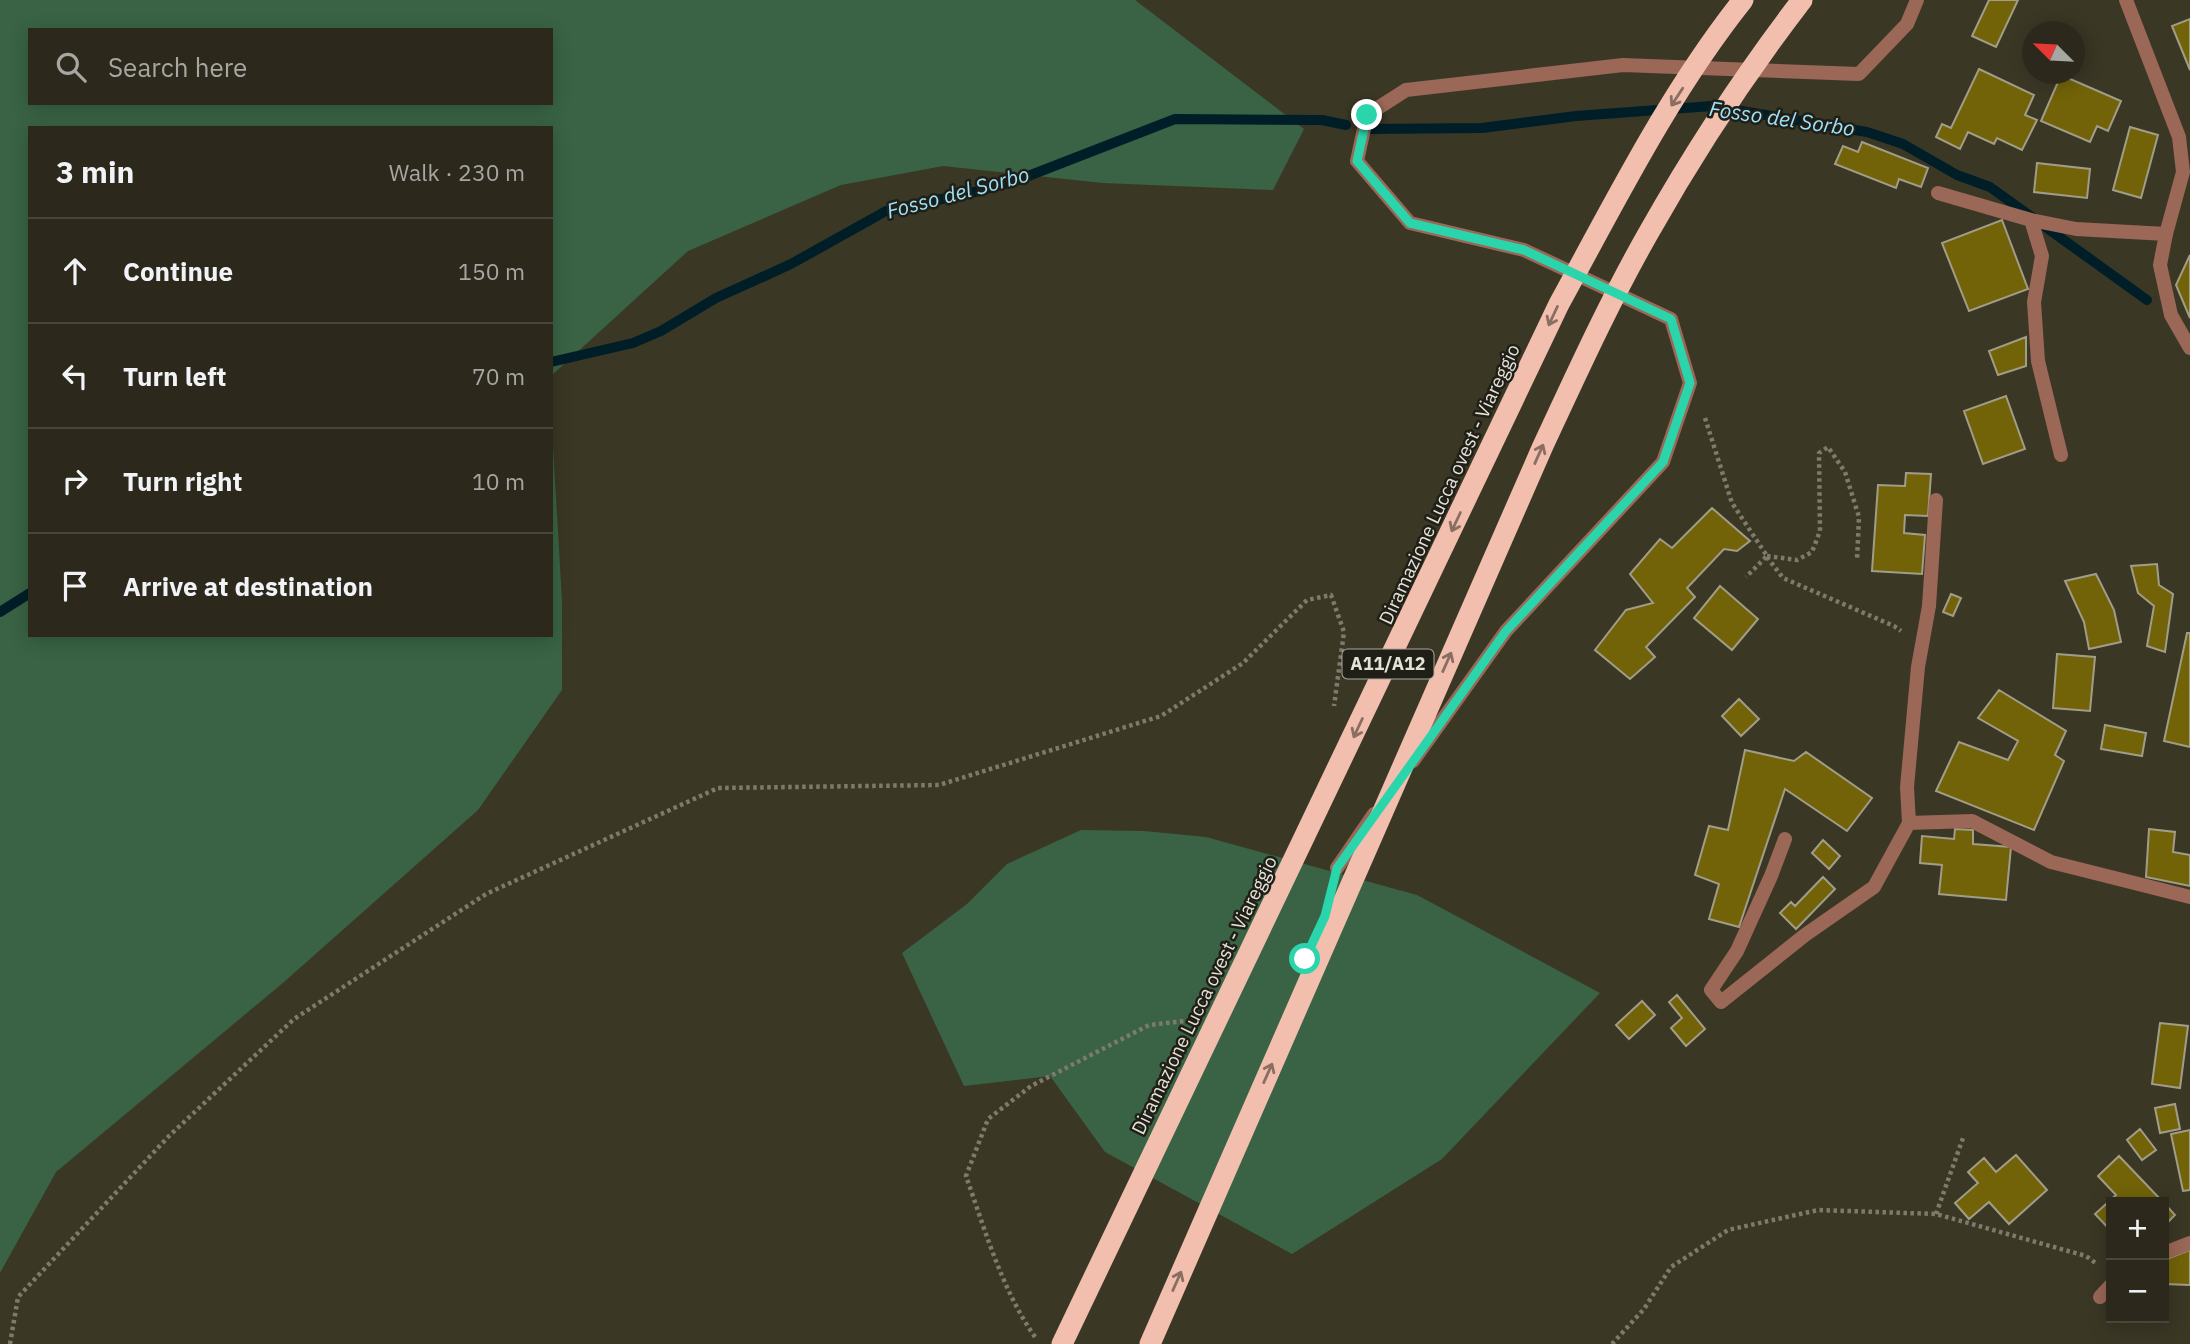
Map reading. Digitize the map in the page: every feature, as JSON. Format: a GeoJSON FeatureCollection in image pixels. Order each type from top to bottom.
{"type":"FeatureCollection","features":[{"type":"Feature","properties":{"kind":"highway","name":"Diramazione Lucca ovest - Viareggio"},"geometry":{"type":"LineString","coordinates":[[1062,1344],[1559,304],[1644,148],[1723,25],[1743,0]]}},
{"type":"Feature","properties":{"kind":"highway","name":"A11/A12"},"geometry":{"type":"LineString","coordinates":[[1150,1344],[1542,448],[1593,340],[1648,233],[1707,136],[1802,0]]}},
{"type":"Feature","properties":{"kind":"street"},"geometry":{"type":"LineString","coordinates":[[1337,868],[1506,631],[1663,462],[1690,383],[1671,319],[1524,250],[1410,223],[1357,161],[1367,115],[1406,90],[1623,65],[1860,74],[1907,24],[1917,0]]}},
{"type":"Feature","properties":{"kind":"street"},"geometry":{"type":"LineString","coordinates":[[2126,0],[2179,137],[2183,172],[2160,265],[2171,315],[2190,348]]}},
{"type":"Feature","properties":{"kind":"street"},"geometry":{"type":"LineString","coordinates":[[1938,193],[2033,220],[2076,229],[2166,234]]}},
{"type":"Feature","properties":{"kind":"street"},"geometry":{"type":"LineString","coordinates":[[2033,220],[2042,256],[2034,302],[2038,361],[2061,455]]}},
{"type":"Feature","properties":{"kind":"street"},"geometry":{"type":"LineString","coordinates":[[1785,839],[1737,951],[1711,990],[1721,1002],[1805,934],[1874,887],[1909,823],[1907,787],[1918,667],[1929,606],[1936,500]]}},
{"type":"Feature","properties":{"kind":"street"},"geometry":{"type":"LineString","coordinates":[[1909,823],[1972,821],[2051,862],[2190,897]]}},
{"type":"Feature","properties":{"kind":"street"},"geometry":{"type":"LineString","coordinates":[[2169,1251],[2190,1243]]}},
{"type":"Feature","properties":{"kind":"street"},"geometry":{"type":"LineString","coordinates":[[2100,1297],[2106,1290]]}},
{"type":"Feature","properties":{"kind":"path"},"geometry":{"type":"LineString","coordinates":[[1702,408],[1732,503],[1783,578],[1894,626],[1922,646]]}},
{"type":"Feature","properties":{"kind":"path"},"geometry":{"type":"LineString","coordinates":[[1767,556],[1797,560],[1812,552],[1820,530],[1819,453],[1828,447],[1845,472],[1859,517],[1857,560]]}},
{"type":"Feature","properties":{"kind":"path"},"geometry":{"type":"LineString","coordinates":[[1746,577],[1767,556]]}},
{"type":"Feature","properties":{"kind":"path"},"geometry":{"type":"LineString","coordinates":[[10,1344],[18,1297],[169,1136],[294,1019],[486,894],[718,788],[939,785],[1161,716],[1243,663],[1307,600],[1331,595],[1344,632],[1332,714]]}},
{"type":"Feature","properties":{"kind":"path"},"geometry":{"type":"LineString","coordinates":[[1042,1344],[1020,1317],[966,1176],[988,1119],[1031,1086],[1138,1031],[1149,1026],[1186,1020]]}},
{"type":"Feature","properties":{"kind":"path"},"geometry":{"type":"LineString","coordinates":[[1936,1214],[1963,1138]]}},
{"type":"Feature","properties":{"kind":"path"},"geometry":{"type":"LineString","coordinates":[[1612,1344],[1644,1310],[1671,1267],[1728,1230],[1818,1210],[1936,1214],[2086,1256],[2103,1268]]}},
{"type":"Feature","properties":{"kind":"green space"},"geometry":{"type":"Polygon","coordinates":[[[0,0],[1135,0],[1304,129],[1273,190],[1103,183],[943,166],[841,185],[688,251],[553,374],[553,126],[28,126],[28,637],[553,637],[553,446],[562,601],[562,690],[478,810],[284,982],[56,1172],[0,1273],[0,0]]]}},
{"type":"Feature","properties":{"kind":"green space"},"geometry":{"type":"Polygon","coordinates":[[[1081,830],[1144,831],[1206,837],[1417,895],[1600,993],[1442,1159],[1292,1254],[1105,1152],[1050,1076],[964,1086],[902,953],[967,904],[1007,864],[1081,830]]]}},
{"type":"Feature","properties":{"kind":"building"},"geometry":{"type":"Polygon","coordinates":[[[1989,0],[2018,0],[1996,47],[1972,36],[1989,0]]]}},
{"type":"Feature","properties":{"kind":"building"},"geometry":{"type":"Polygon","coordinates":[[[2190,19],[2190,70],[2172,26],[2190,19]]]}},
{"type":"Feature","properties":{"kind":"building"},"geometry":{"type":"Polygon","coordinates":[[[1979,69],[2034,95],[2025,115],[2037,120],[2022,150],[1997,138],[1994,144],[1968,132],[1960,149],[1936,137],[1942,124],[1951,128],[1979,69]]]}},
{"type":"Feature","properties":{"kind":"building"},"geometry":{"type":"Polygon","coordinates":[[[2057,84],[2082,84],[2121,101],[2108,131],[2097,126],[2090,142],[2041,121],[2057,84]]]}},
{"type":"Feature","properties":{"kind":"building"},"geometry":{"type":"Polygon","coordinates":[[[2130,127],[2158,135],[2141,198],[2113,190],[2130,127]]]}},
{"type":"Feature","properties":{"kind":"building"},"geometry":{"type":"Polygon","coordinates":[[[1862,142],[1928,168],[1921,187],[1899,179],[1896,188],[1835,164],[1843,146],[1858,152],[1862,142]]]}},
{"type":"Feature","properties":{"kind":"building"},"geometry":{"type":"Polygon","coordinates":[[[2037,163],[2090,169],[2087,198],[2034,192],[2037,163]]]}},
{"type":"Feature","properties":{"kind":"building"},"geometry":{"type":"Polygon","coordinates":[[[2002,220],[2028,289],[1969,311],[1942,243],[2002,220]]]}},
{"type":"Feature","properties":{"kind":"building"},"geometry":{"type":"Polygon","coordinates":[[[2190,255],[2190,318],[2176,285],[2190,255]]]}},
{"type":"Feature","properties":{"kind":"building"},"geometry":{"type":"Polygon","coordinates":[[[2026,337],[2026,366],[1998,375],[1989,351],[2026,337]]]}},
{"type":"Feature","properties":{"kind":"building"},"geometry":{"type":"Polygon","coordinates":[[[2006,396],[2025,449],[1983,464],[1964,411],[2006,396]]]}},
{"type":"Feature","properties":{"kind":"building"},"geometry":{"type":"Polygon","coordinates":[[[1906,473],[1931,474],[1928,516],[1905,515],[1904,533],[1925,535],[1922,574],[1872,571],[1878,485],[1905,486],[1906,473]]]}},
{"type":"Feature","properties":{"kind":"building"},"geometry":{"type":"Polygon","coordinates":[[[1712,508],[1750,541],[1737,551],[1724,549],[1687,588],[1695,597],[1646,647],[1655,657],[1630,679],[1595,650],[1626,610],[1653,603],[1630,574],[1660,539],[1672,548],[1712,508]]]}},
{"type":"Feature","properties":{"kind":"building"},"geometry":{"type":"Polygon","coordinates":[[[2157,564],[2159,585],[2173,594],[2165,652],[2147,646],[2154,606],[2138,593],[2131,566],[2157,564]]]}},
{"type":"Feature","properties":{"kind":"building"},"geometry":{"type":"Polygon","coordinates":[[[2096,574],[2114,610],[2121,642],[2089,649],[2084,622],[2065,581],[2096,574]]]}},
{"type":"Feature","properties":{"kind":"building"},"geometry":{"type":"Polygon","coordinates":[[[1720,586],[1758,619],[1732,650],[1694,618],[1720,586]]]}},
{"type":"Feature","properties":{"kind":"building"},"geometry":{"type":"Polygon","coordinates":[[[1951,594],[1961,598],[1953,616],[1943,612],[1951,594]]]}},
{"type":"Feature","properties":{"kind":"building"},"geometry":{"type":"Polygon","coordinates":[[[2187,633],[2190,633],[2190,747],[2164,741],[2187,633]]]}},
{"type":"Feature","properties":{"kind":"building"},"geometry":{"type":"Polygon","coordinates":[[[2057,654],[2095,657],[2090,711],[2053,708],[2057,654]]]}},
{"type":"Feature","properties":{"kind":"building"},"geometry":{"type":"Polygon","coordinates":[[[1999,690],[2066,731],[2055,755],[2064,761],[2034,830],[1936,791],[1959,742],[2008,760],[2018,741],[1978,718],[1999,690]]]}},
{"type":"Feature","properties":{"kind":"building"},"geometry":{"type":"Polygon","coordinates":[[[1739,699],[1759,719],[1741,736],[1722,716],[1739,699]]]}},
{"type":"Feature","properties":{"kind":"building"},"geometry":{"type":"Polygon","coordinates":[[[2105,725],[2146,733],[2142,756],[2101,749],[2105,725]]]}},
{"type":"Feature","properties":{"kind":"building"},"geometry":{"type":"Polygon","coordinates":[[[1745,750],[1794,761],[1806,752],[1872,798],[1847,831],[1785,789],[1739,927],[1709,919],[1719,884],[1695,875],[1709,826],[1728,830],[1745,750]]]}},
{"type":"Feature","properties":{"kind":"building"},"geometry":{"type":"Polygon","coordinates":[[[1955,829],[1973,830],[1973,844],[2011,847],[2006,900],[1939,894],[1942,865],[1920,863],[1922,836],[1954,839],[1955,829]]]}},
{"type":"Feature","properties":{"kind":"building"},"geometry":{"type":"Polygon","coordinates":[[[2149,829],[2175,832],[2173,852],[2190,855],[2190,886],[2146,877],[2149,829]]]}},
{"type":"Feature","properties":{"kind":"building"},"geometry":{"type":"Polygon","coordinates":[[[1823,840],[1840,856],[1829,869],[1812,853],[1823,840]]]}},
{"type":"Feature","properties":{"kind":"building"},"geometry":{"type":"Polygon","coordinates":[[[1823,877],[1835,889],[1796,929],[1780,913],[1791,902],[1795,906],[1823,877]]]}},
{"type":"Feature","properties":{"kind":"building"},"geometry":{"type":"Polygon","coordinates":[[[1677,995],[1705,1029],[1686,1046],[1671,1028],[1682,1018],[1669,1002],[1677,995]]]}},
{"type":"Feature","properties":{"kind":"building"},"geometry":{"type":"Polygon","coordinates":[[[1642,1001],[1655,1015],[1629,1039],[1616,1025],[1642,1001]]]}},
{"type":"Feature","properties":{"kind":"building"},"geometry":{"type":"Polygon","coordinates":[[[2160,1023],[2188,1026],[2180,1088],[2152,1084],[2160,1023]]]}},
{"type":"Feature","properties":{"kind":"building"},"geometry":{"type":"Polygon","coordinates":[[[2175,1104],[2180,1129],[2160,1133],[2155,1108],[2175,1104]]]}},
{"type":"Feature","properties":{"kind":"building"},"geometry":{"type":"Polygon","coordinates":[[[2140,1129],[2156,1150],[2142,1160],[2127,1140],[2140,1129]]]}},
{"type":"Feature","properties":{"kind":"building"},"geometry":{"type":"Polygon","coordinates":[[[2190,1130],[2190,1190],[2183,1191],[2171,1134],[2190,1130]]]}},
{"type":"Feature","properties":{"kind":"building"},"geometry":{"type":"Polygon","coordinates":[[[2016,1155],[2047,1190],[2009,1224],[1989,1202],[1969,1219],[1955,1203],[1978,1183],[1968,1172],[1984,1158],[1996,1172],[2016,1155]]]}},
{"type":"Feature","properties":{"kind":"building"},"geometry":{"type":"Polygon","coordinates":[[[2119,1156],[2158,1197],[2114,1197],[2116,1195],[2098,1176],[2119,1156]]]}},
{"type":"Feature","properties":{"kind":"building"},"geometry":{"type":"Polygon","coordinates":[[[2106,1204],[2106,1226],[2095,1214],[2106,1204]]]}},
{"type":"Feature","properties":{"kind":"building"},"geometry":{"type":"Polygon","coordinates":[[[2169,1208],[2175,1215],[2169,1221],[2169,1208]]]}},
{"type":"Feature","properties":{"kind":"building"},"geometry":{"type":"Polygon","coordinates":[[[2190,1250],[2190,1285],[2169,1284],[2169,1258],[2190,1250]]]}},
{"type":"Feature","properties":{"kind":"waterway","name":"Fosso del Sorbo"},"geometry":{"type":"LineString","coordinates":[[1370,129],[1482,128],[1576,116],[1712,106],[1867,132],[1903,144],[1957,175],[1990,187],[2147,300]]}},
{"type":"Feature","properties":{"kind":"waterway","name":"Fosso del Sorbo"},"geometry":{"type":"LineString","coordinates":[[553,362],[633,343],[661,331],[716,298],[791,264],[886,211],[1018,180],[1175,119],[1322,120],[1346,125]]}},
{"type":"Feature","properties":{"kind":"waterway","name":"Fosso del Sorbo"},"geometry":{"type":"LineString","coordinates":[[0,612],[28,594]]}},
{"type":"Feature","properties":{"kind":"route"},"geometry":{"type":"LineString","coordinates":[[1305,959],[1325,916],[1337,868],[1506,631],[1663,462],[1690,383],[1671,319],[1524,250],[1410,223],[1357,161],[1367,115]]}}]}
